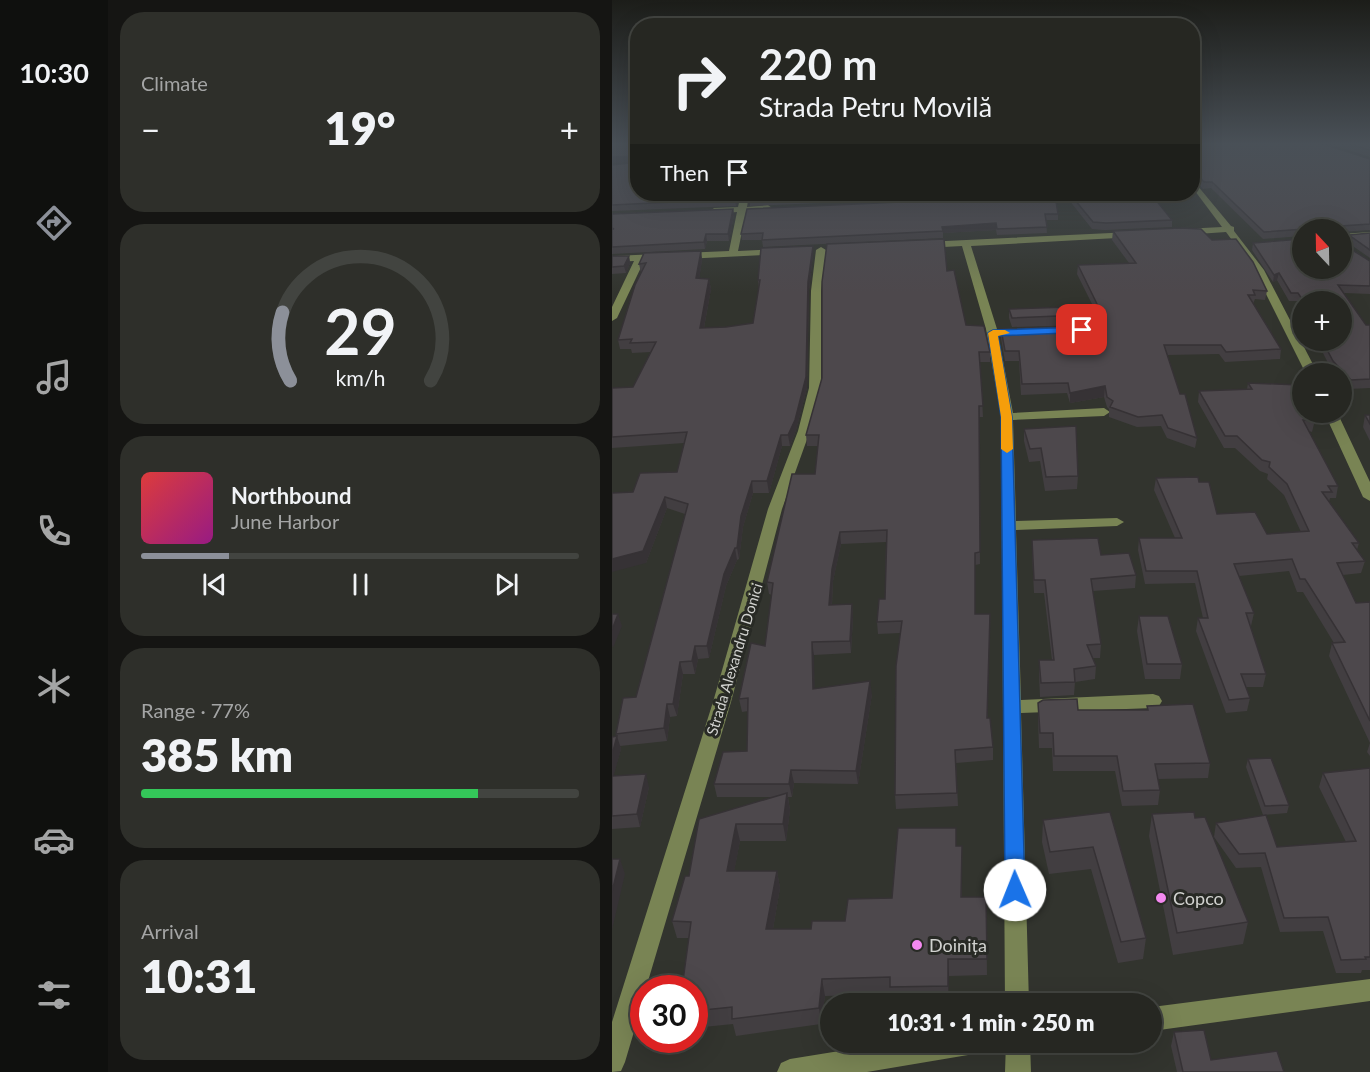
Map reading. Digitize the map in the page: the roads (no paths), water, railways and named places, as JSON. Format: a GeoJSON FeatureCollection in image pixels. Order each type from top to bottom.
{"type":"FeatureCollection","features":[{"type":"Feature","properties":{"kind":"street"},"geometry":{"type":"LineString","coordinates":[[1200,193],[1231,229],[1259,270],[1306,363]]}},
{"type":"Feature","properties":{"kind":"street"},"geometry":{"type":"LineString","coordinates":[[733,254],[743,201]]}},
{"type":"Feature","properties":{"kind":"street"},"geometry":{"type":"LineString","coordinates":[[705,211],[775,208]]}},
{"type":"Feature","properties":{"kind":"street"},"geometry":{"type":"LineString","coordinates":[[1173,232],[1231,229]]}},
{"type":"Feature","properties":{"kind":"street"},"geometry":{"type":"LineString","coordinates":[[910,246],[1139,234]]}},
{"type":"Feature","properties":{"kind":"street"},"geometry":{"type":"LineString","coordinates":[[1352,236],[1370,235]]}},
{"type":"Feature","properties":{"kind":"street"},"geometry":{"type":"LineString","coordinates":[[966,244],[998,333],[1006,417],[1017,993]]}},
{"type":"Feature","properties":{"kind":"street"},"geometry":{"type":"LineString","coordinates":[[1243,246],[1254,245]]}},
{"type":"Feature","properties":{"kind":"street","name":"Strada Alexandru Donici"},"geometry":{"type":"LineString","coordinates":[[612,1062],[726,690],[775,509],[804,431],[815,388],[816,291],[821,250]]}},
{"type":"Feature","properties":{"kind":"street"},"geometry":{"type":"LineString","coordinates":[[612,259],[788,251]]}},
{"type":"Feature","properties":{"kind":"street"},"geometry":{"type":"LineString","coordinates":[[612,318],[640,258]]}},
{"type":"Feature","properties":{"kind":"street"},"geometry":{"type":"LineString","coordinates":[[1006,417],[1104,412]]}},
{"type":"Feature","properties":{"kind":"street"},"geometry":{"type":"LineString","coordinates":[[1335,423],[1370,497]]}},
{"type":"Feature","properties":{"kind":"street"},"geometry":{"type":"LineString","coordinates":[[1009,526],[1117,522]]}},
{"type":"Feature","properties":{"kind":"street"},"geometry":{"type":"LineString","coordinates":[[1012,707],[1153,701]]}},
{"type":"Feature","properties":{"kind":"street"},"geometry":{"type":"LineString","coordinates":[[1162,1017],[1370,990]]}},
{"type":"Feature","properties":{"kind":"street"},"geometry":{"type":"LineString","coordinates":[[790,1072],[907,1053]]}},
{"type":"Feature","properties":{"kind":"street"},"geometry":{"type":"LineString","coordinates":[[1018,1053],[1018,1072]]}},
{"type":"Feature","properties":{"kind":"place","name":"Copco"},"geometry":{"type":"Point","coordinates":[1161,898]}},
{"type":"Feature","properties":{"kind":"place","name":"Doinița"},"geometry":{"type":"Point","coordinates":[917,945]}}]}
